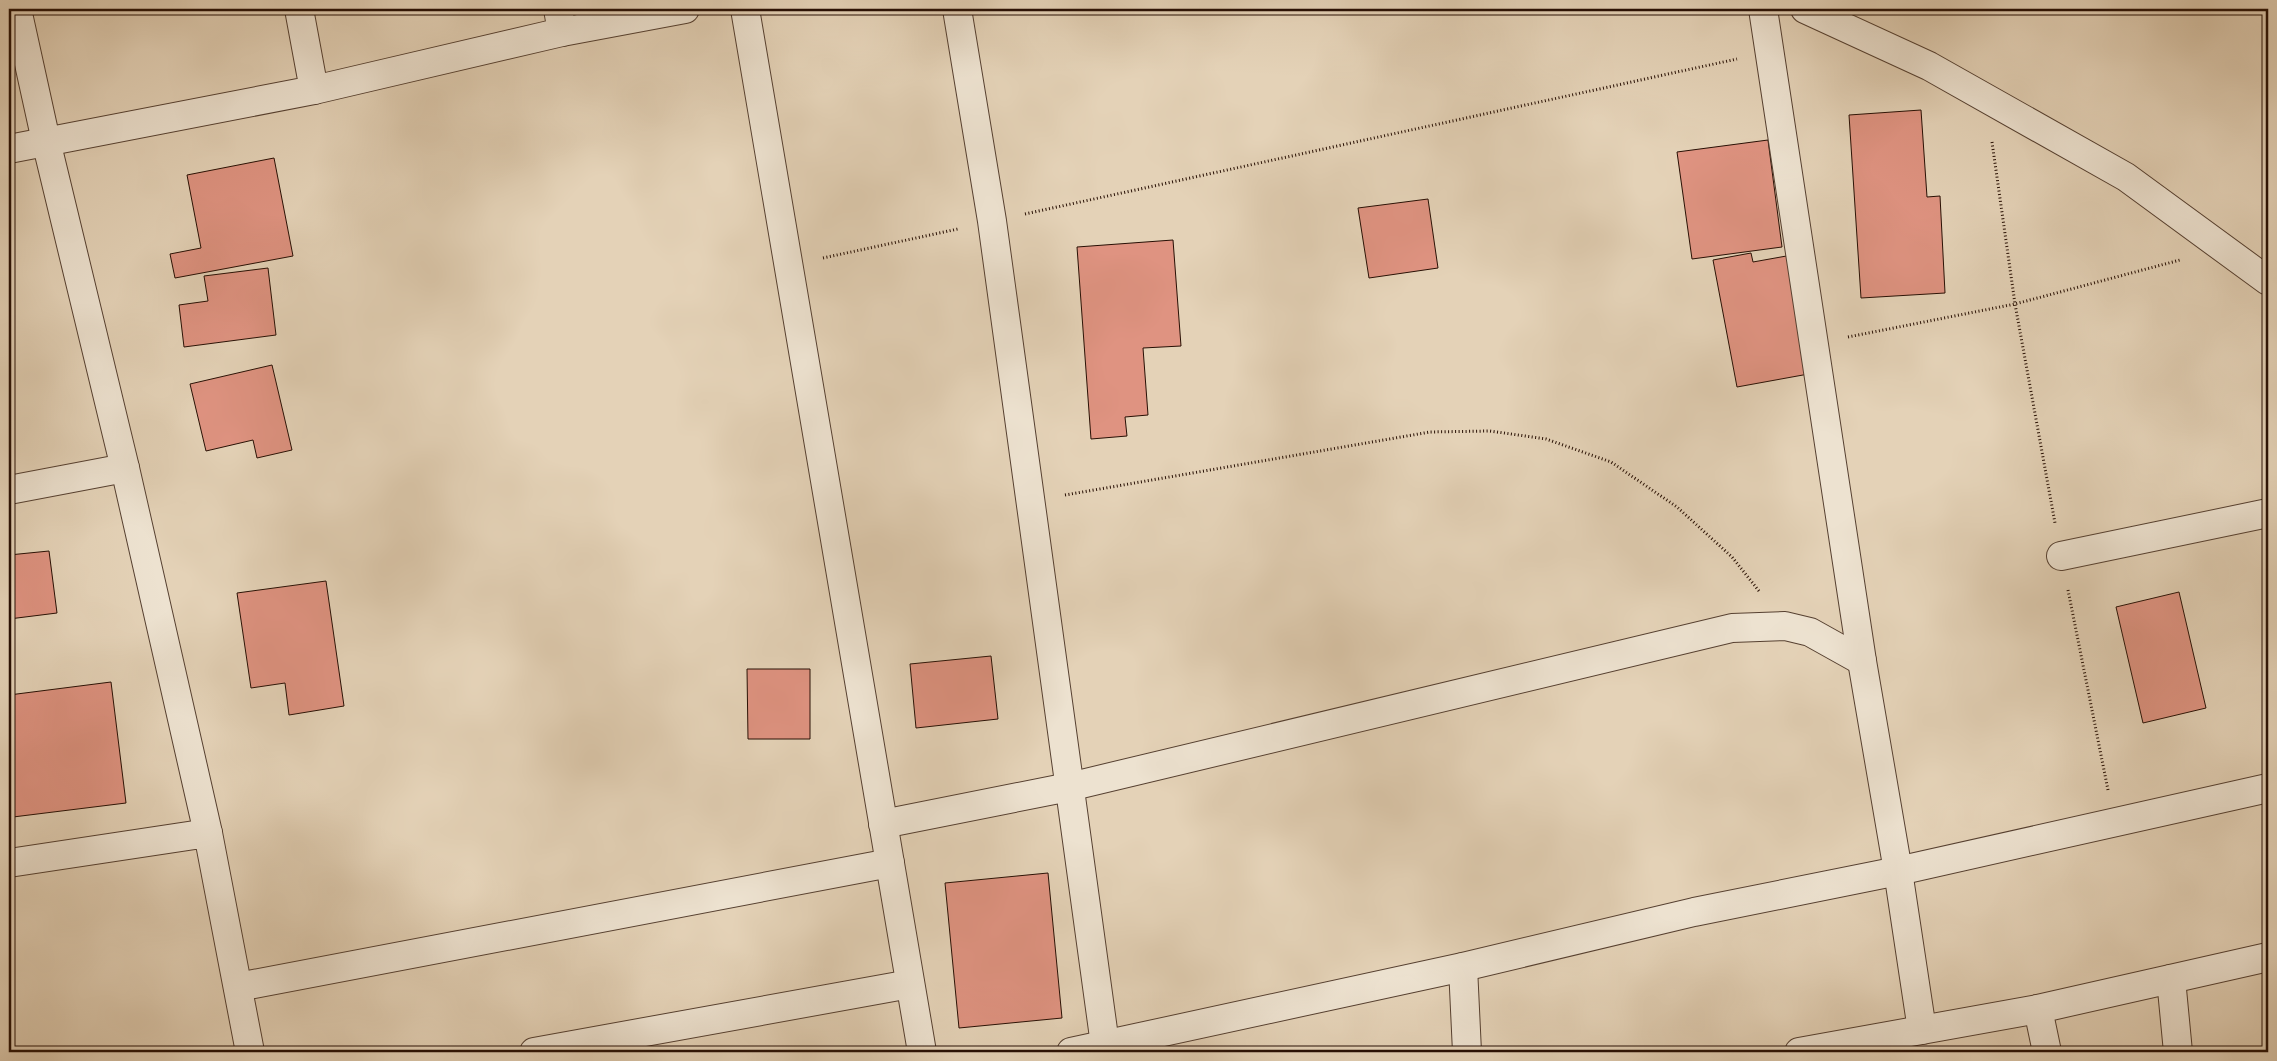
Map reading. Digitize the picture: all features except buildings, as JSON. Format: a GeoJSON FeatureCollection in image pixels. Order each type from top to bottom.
{"type":"FeatureCollection","features":[{"type":"Feature","properties":{"kind":"street"},"geometry":{"type":"LineString","coordinates":[[17,9],[46,141],[125,468],[208,833],[250,1052]]}},
{"type":"Feature","properties":{"kind":"street"},"geometry":{"type":"LineString","coordinates":[[299,9],[314,90]]}},
{"type":"Feature","properties":{"kind":"street"},"geometry":{"type":"LineString","coordinates":[[9,149],[314,90],[560,21],[686,9]]}},
{"type":"Feature","properties":{"kind":"street"},"geometry":{"type":"LineString","coordinates":[[745,9],[922,1052]]}},
{"type":"Feature","properties":{"kind":"street"},"geometry":{"type":"LineString","coordinates":[[957,9],[992,221],[1105,1049]]}},
{"type":"Feature","properties":{"kind":"street"},"geometry":{"type":"LineString","coordinates":[[1763,9],[1862,661],[1898,871],[1922,1030]]}},
{"type":"Feature","properties":{"kind":"street"},"geometry":{"type":"LineString","coordinates":[[1805,9],[1929,66],[2126,177],[2268,281]]}},
{"type":"Feature","properties":{"kind":"street"},"geometry":{"type":"LineString","coordinates":[[9,490],[125,468]]}},
{"type":"Feature","properties":{"kind":"street"},"geometry":{"type":"LineString","coordinates":[[2061,556],[2268,513]]}},
{"type":"Feature","properties":{"kind":"street"},"geometry":{"type":"LineString","coordinates":[[883,824],[1070,787],[1732,628],[1785,626],[1810,632],[1862,661]]}},
{"type":"Feature","properties":{"kind":"street"},"geometry":{"type":"LineString","coordinates":[[1071,1052],[1105,1049],[1694,912],[1898,871],[2268,788]]}},
{"type":"Feature","properties":{"kind":"street"},"geometry":{"type":"LineString","coordinates":[[9,864],[208,833]]}},
{"type":"Feature","properties":{"kind":"street"},"geometry":{"type":"LineString","coordinates":[[238,987],[890,863]]}},
{"type":"Feature","properties":{"kind":"street"},"geometry":{"type":"LineString","coordinates":[[1800,1052],[2038,1009],[2268,957]]}},
{"type":"Feature","properties":{"kind":"street"},"geometry":{"type":"LineString","coordinates":[[1463,967],[1467,1052]]}},
{"type":"Feature","properties":{"kind":"street"},"geometry":{"type":"LineString","coordinates":[[2171,979],[2178,1052]]}},
{"type":"Feature","properties":{"kind":"street"},"geometry":{"type":"LineString","coordinates":[[534,1052],[910,984]]}},
{"type":"Feature","properties":{"kind":"street"},"geometry":{"type":"LineString","coordinates":[[2038,1009],[2047,1052]]}},
{"type":"Feature","properties":{"kind":"path"},"geometry":{"type":"LineString","coordinates":[[788,265],[1770,52]]}},
{"type":"Feature","properties":{"kind":"path"},"geometry":{"type":"LineString","coordinates":[[1985,98],[2015,304],[2061,556],[2115,822]]}},
{"type":"Feature","properties":{"kind":"path"},"geometry":{"type":"LineString","coordinates":[[1815,343],[2015,304],[2223,248]]}},
{"type":"Feature","properties":{"kind":"path"},"geometry":{"type":"LineString","coordinates":[[1030,500],[1430,432],[1490,431],[1546,440],[1611,462],[1677,506],[1732,557],[1785,626]]}}]}
